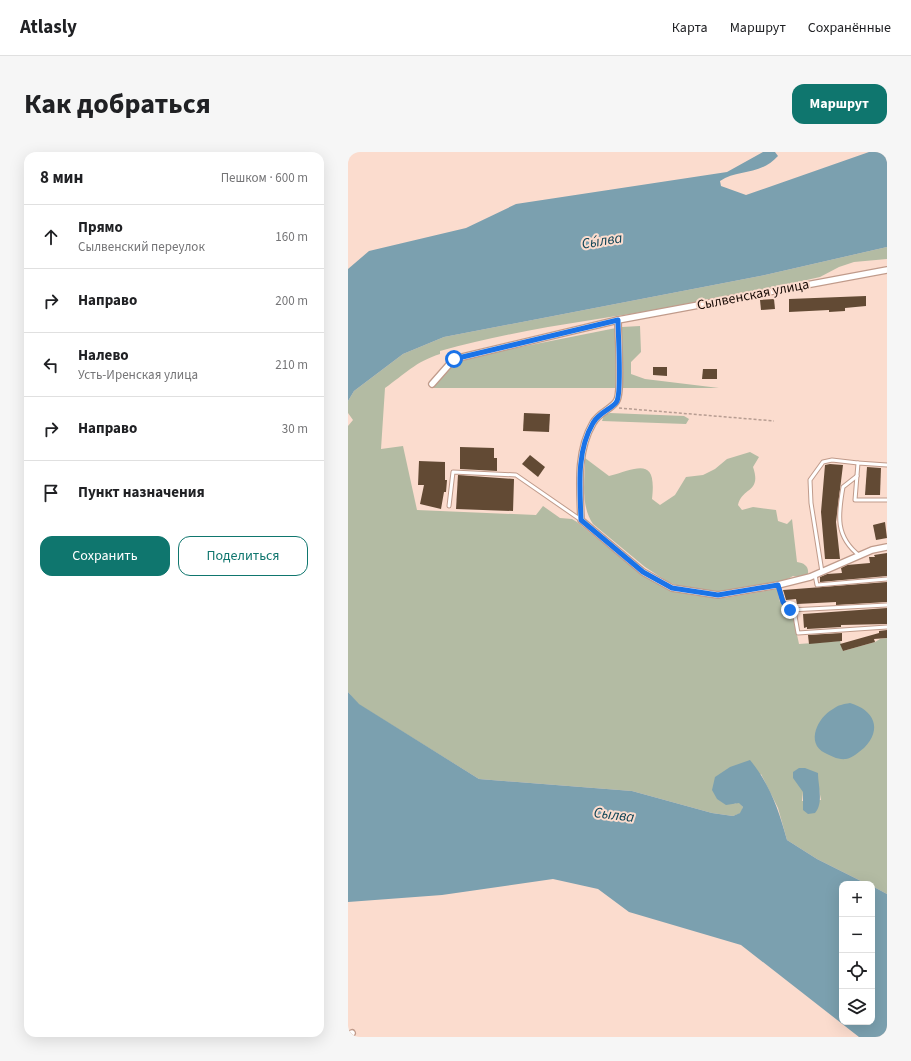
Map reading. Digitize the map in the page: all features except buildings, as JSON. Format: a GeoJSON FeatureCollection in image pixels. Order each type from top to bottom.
{"type":"FeatureCollection","features":[{"type":"Feature","properties":{"kind":"street","name":"Сылвенская улица"},"geometry":{"type":"LineString","coordinates":[[432,384],[454,359],[618,320],[887,270]]}},
{"type":"Feature","properties":{"kind":"street"},"geometry":{"type":"LineString","coordinates":[[618,320],[619,394],[613,406],[598,416],[586,440],[580,475],[581,520],[643,572],[672,588],[718,595],[778,585],[815,575],[872,550],[887,547]]}},
{"type":"Feature","properties":{"kind":"lane"},"geometry":{"type":"LineString","coordinates":[[822,572],[810,503],[810,480],[822,462],[832,460],[887,465]]}},
{"type":"Feature","properties":{"kind":"lane"},"geometry":{"type":"LineString","coordinates":[[858,463],[855,500],[887,500]]}},
{"type":"Feature","properties":{"kind":"lane"},"geometry":{"type":"LineString","coordinates":[[449,506],[453,472],[516,475],[581,520]]}},
{"type":"Feature","properties":{"kind":"lane"},"geometry":{"type":"LineString","coordinates":[[857,476],[843,487],[839,521],[843,538],[849,547],[860,556]]}},
{"type":"Feature","properties":{"kind":"lane"},"geometry":{"type":"LineString","coordinates":[[815,575],[817,584],[887,579]]}},
{"type":"Feature","properties":{"kind":"lane"},"geometry":{"type":"LineString","coordinates":[[778,585],[783,602],[795,616],[798,633],[887,627]]}},
{"type":"Feature","properties":{"kind":"lane"},"geometry":{"type":"LineString","coordinates":[[790,610],[887,605]]}},
{"type":"Feature","properties":{"kind":"path"},"geometry":{"type":"LineString","coordinates":[[613,406],[629,410],[774,421]]}},
{"type":"Feature","properties":{"kind":"green space"},"geometry":{"type":"Polygon","coordinates":[[[887,247],[887,259],[854,262],[839,267],[820,277],[688,305],[525,331],[440,351],[440,354],[417,365],[385,388],[381,449],[403,446],[417,510],[536,515],[543,506],[560,518],[572,519],[577,522],[637,571],[669,589],[692,595],[724,598],[777,589],[780,602],[793,616],[799,644],[840,641],[843,651],[887,638],[887,894],[875,888],[875,881],[861,881],[817,859],[787,840],[778,808],[761,774],[734,804],[739,802],[743,807],[741,813],[733,816],[712,813],[632,791],[479,779],[358,704],[348,692],[348,426],[353,420],[348,413],[348,401],[354,391],[403,354],[444,337],[765,275],[887,247]],[[819,789],[803,792],[802,801],[821,800],[819,789]]]}},
{"type":"Feature","properties":{"kind":"green space"},"geometry":{"type":"Polygon","coordinates":[[[640,326],[641,352],[631,362],[631,374],[645,379],[719,388],[621,388],[622,327],[640,326]]]}},
{"type":"Feature","properties":{"kind":"green space"},"geometry":{"type":"Polygon","coordinates":[[[616,328],[617,388],[433,388],[456,360],[616,328]]]}},
{"type":"Feature","properties":{"kind":"green space"},"geometry":{"type":"Polygon","coordinates":[[[610,413],[684,416],[689,419],[686,424],[602,421],[604,415],[610,413]]]}},
{"type":"Feature","properties":{"kind":"green space"},"geometry":{"type":"Polygon","coordinates":[[[750,452],[759,457],[753,467],[755,481],[753,486],[740,499],[738,505],[742,510],[753,507],[776,510],[778,521],[787,524],[792,519],[797,562],[806,565],[808,574],[798,577],[793,576],[777,585],[719,592],[684,588],[668,582],[645,567],[593,524],[589,517],[586,509],[584,492],[585,458],[609,476],[637,468],[643,468],[648,471],[653,485],[652,499],[660,505],[675,495],[686,477],[703,475],[715,469],[727,459],[750,452]]]}},
{"type":"Feature","properties":{"kind":"water","name":"Сы́лва"},"geometry":{"type":"Polygon","coordinates":[[[763,152],[775,152],[778,156],[764,167],[727,177],[720,181],[721,186],[746,195],[869,152],[887,152],[887,247],[765,275],[444,337],[403,354],[354,391],[348,401],[348,269],[369,251],[466,228],[516,204],[727,172],[763,152]]]}},
{"type":"Feature","properties":{"kind":"water","name":"Сылва"},"geometry":{"type":"Polygon","coordinates":[[[348,692],[359,704],[479,779],[632,791],[712,813],[733,816],[740,813],[743,807],[739,803],[726,805],[717,799],[712,790],[715,777],[730,767],[750,760],[757,769],[773,798],[787,840],[817,859],[861,881],[839,881],[839,1021],[741,945],[629,912],[598,889],[553,879],[442,895],[348,902],[348,692]]]}},
{"type":"Feature","properties":{"kind":"water"},"geometry":{"type":"Polygon","coordinates":[[[850,703],[865,710],[870,715],[874,727],[873,734],[870,741],[858,753],[846,759],[835,758],[819,749],[815,737],[816,730],[823,718],[828,713],[839,706],[850,703]]]}},
{"type":"Feature","properties":{"kind":"water"},"geometry":{"type":"Polygon","coordinates":[[[799,768],[805,768],[818,773],[820,799],[818,809],[815,813],[808,814],[803,810],[803,792],[793,778],[793,772],[799,768]]]}},
{"type":"Feature","properties":{"kind":"water"},"geometry":{"type":"Polygon","coordinates":[[[875,888],[887,894],[887,1037],[859,1037],[844,1025],[875,1025],[875,888]]]}},
{"type":"Feature","properties":{"kind":"route"},"geometry":{"type":"LineString","coordinates":[[454,359],[618,320],[619,394],[617,401],[613,406],[604,410],[592,424],[586,440],[580,475],[579,491],[581,520],[643,572],[672,588],[718,595],[778,585],[783,602],[790,610]]}}]}
